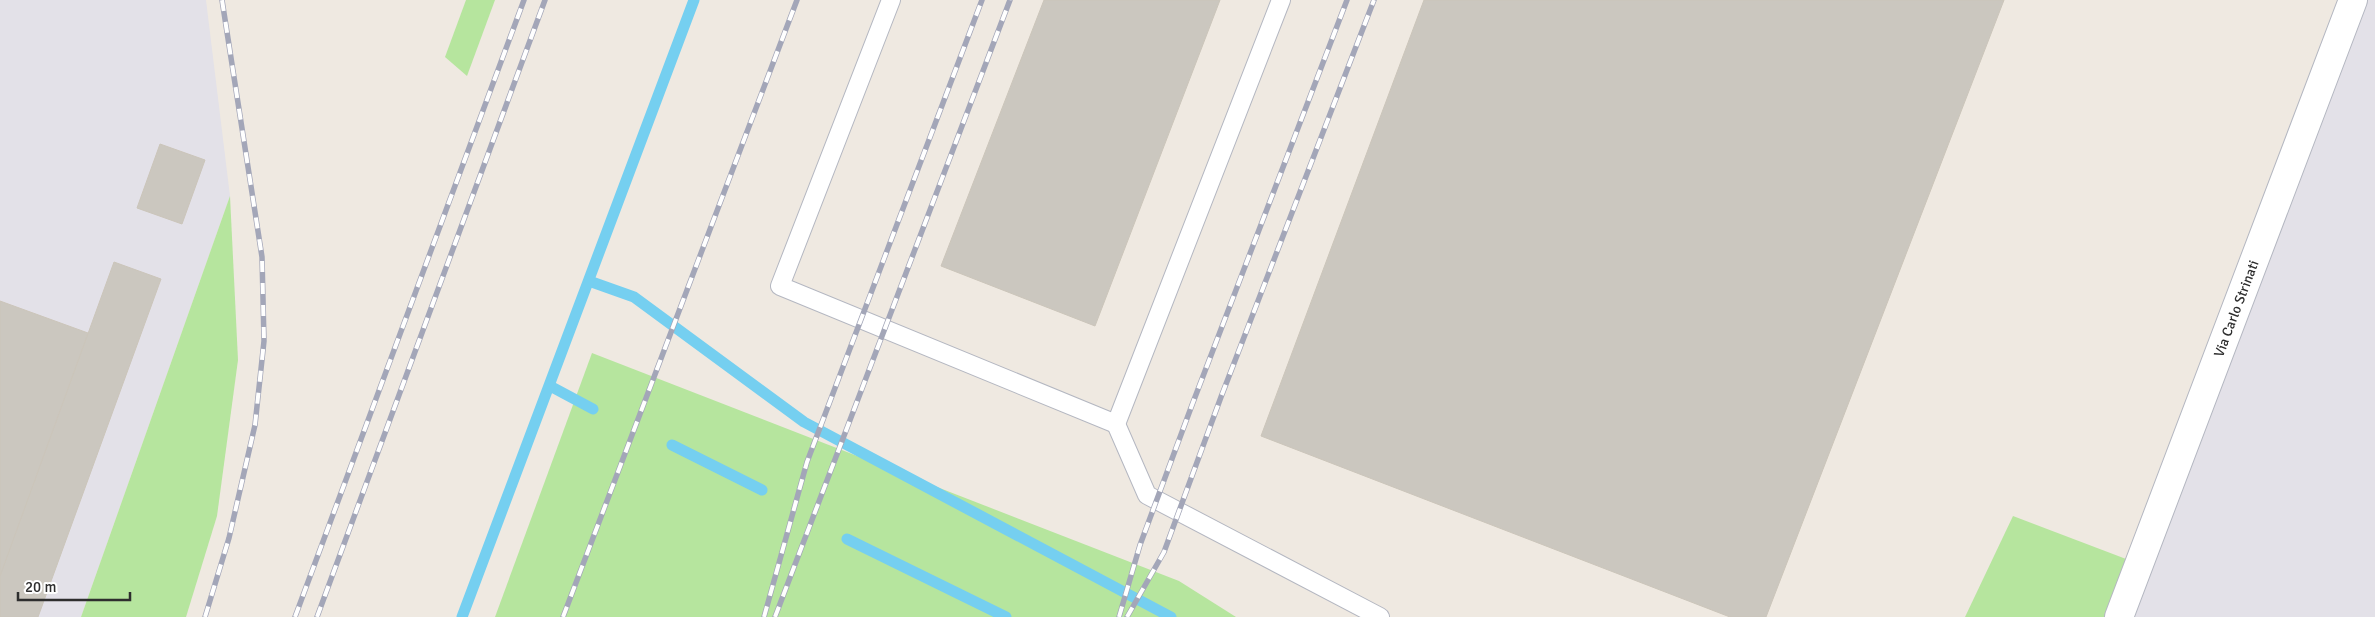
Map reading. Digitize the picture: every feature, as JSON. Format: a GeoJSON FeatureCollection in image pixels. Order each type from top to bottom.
{"type":"FeatureCollection","features":[{"type":"Feature","properties":{"kind":"street","name":"Via Carlo Strinati"},"geometry":{"type":"LineString","coordinates":[[2119,617],[2352,0]]}},
{"type":"Feature","properties":{"kind":"lane"},"geometry":{"type":"LineString","coordinates":[[892,0],[780,286],[1116,424],[1147,495],[1380,617]]}},
{"type":"Feature","properties":{"kind":"lane"},"geometry":{"type":"LineString","coordinates":[[1116,424],[1281,0]]}},
{"type":"Feature","properties":{"kind":"shaded area"},"geometry":{"type":"Polygon","coordinates":[[[0,0],[206,0],[230,196],[81,617],[0,617],[0,0]]]}},
{"type":"Feature","properties":{"kind":"shaded area"},"geometry":{"type":"Polygon","coordinates":[[[2351,0],[2375,0],[2375,617],[2110,617],[2351,0]]]}},
{"type":"Feature","properties":{"kind":"green space"},"geometry":{"type":"Polygon","coordinates":[[[466,0],[495,0],[467,76],[445,57],[466,0]]]}},
{"type":"Feature","properties":{"kind":"green space"},"geometry":{"type":"Polygon","coordinates":[[[230,196],[238,360],[217,516],[186,617],[81,617],[230,196]]]}},
{"type":"Feature","properties":{"kind":"green space"},"geometry":{"type":"Polygon","coordinates":[[[592,353],[1179,581],[1236,617],[495,617],[592,353]]]}},
{"type":"Feature","properties":{"kind":"green space"},"geometry":{"type":"Polygon","coordinates":[[[2013,516],[2134,562],[2110,617],[1965,617],[2013,516]]]}},
{"type":"Feature","properties":{"kind":"building"},"geometry":{"type":"Polygon","coordinates":[[[1044,0],[1220,0],[1095,326],[941,266],[1044,0]]]}},
{"type":"Feature","properties":{"kind":"building"},"geometry":{"type":"Polygon","coordinates":[[[1424,0],[2004,0],[1766,617],[1730,617],[1261,436],[1424,0]]]}},
{"type":"Feature","properties":{"kind":"building"},"geometry":{"type":"Polygon","coordinates":[[[160,144],[205,160],[182,224],[137,208],[160,144]]]}},
{"type":"Feature","properties":{"kind":"building"},"geometry":{"type":"Polygon","coordinates":[[[114,262],[161,279],[38,617],[0,617],[0,576],[114,262]]]}},
{"type":"Feature","properties":{"kind":"building"},"geometry":{"type":"Polygon","coordinates":[[[0,301],[88,333],[0,576],[0,301]]]}},
{"type":"Feature","properties":{"kind":"waterway"},"geometry":{"type":"LineString","coordinates":[[462,617],[694,0]]}},
{"type":"Feature","properties":{"kind":"waterway"},"geometry":{"type":"LineString","coordinates":[[589,281],[634,297],[804,422],[1171,617]]}},
{"type":"Feature","properties":{"kind":"waterway"},"geometry":{"type":"LineString","coordinates":[[550,386],[593,409]]}},
{"type":"Feature","properties":{"kind":"waterway"},"geometry":{"type":"LineString","coordinates":[[672,445],[762,490]]}},
{"type":"Feature","properties":{"kind":"waterway"},"geometry":{"type":"LineString","coordinates":[[847,539],[1006,617]]}},
{"type":"Feature","properties":{"kind":"railway"},"geometry":{"type":"LineString","coordinates":[[205,617],[229,538],[255,425],[264,341],[262,257],[222,0]]}},
{"type":"Feature","properties":{"kind":"railway"},"geometry":{"type":"LineString","coordinates":[[295,617],[524,0]]}},
{"type":"Feature","properties":{"kind":"railway"},"geometry":{"type":"LineString","coordinates":[[317,617],[545,0]]}},
{"type":"Feature","properties":{"kind":"railway"},"geometry":{"type":"LineString","coordinates":[[563,617],[797,0]]}},
{"type":"Feature","properties":{"kind":"railway"},"geometry":{"type":"LineString","coordinates":[[764,617],[807,462],[982,0]]}},
{"type":"Feature","properties":{"kind":"railway"},"geometry":{"type":"LineString","coordinates":[[775,617],[1010,0]]}},
{"type":"Feature","properties":{"kind":"railway"},"geometry":{"type":"LineString","coordinates":[[1119,617],[1140,545],[1347,0]]}},
{"type":"Feature","properties":{"kind":"railway"},"geometry":{"type":"LineString","coordinates":[[1127,617],[1164,552],[1221,397],[1374,0]]}}]}
